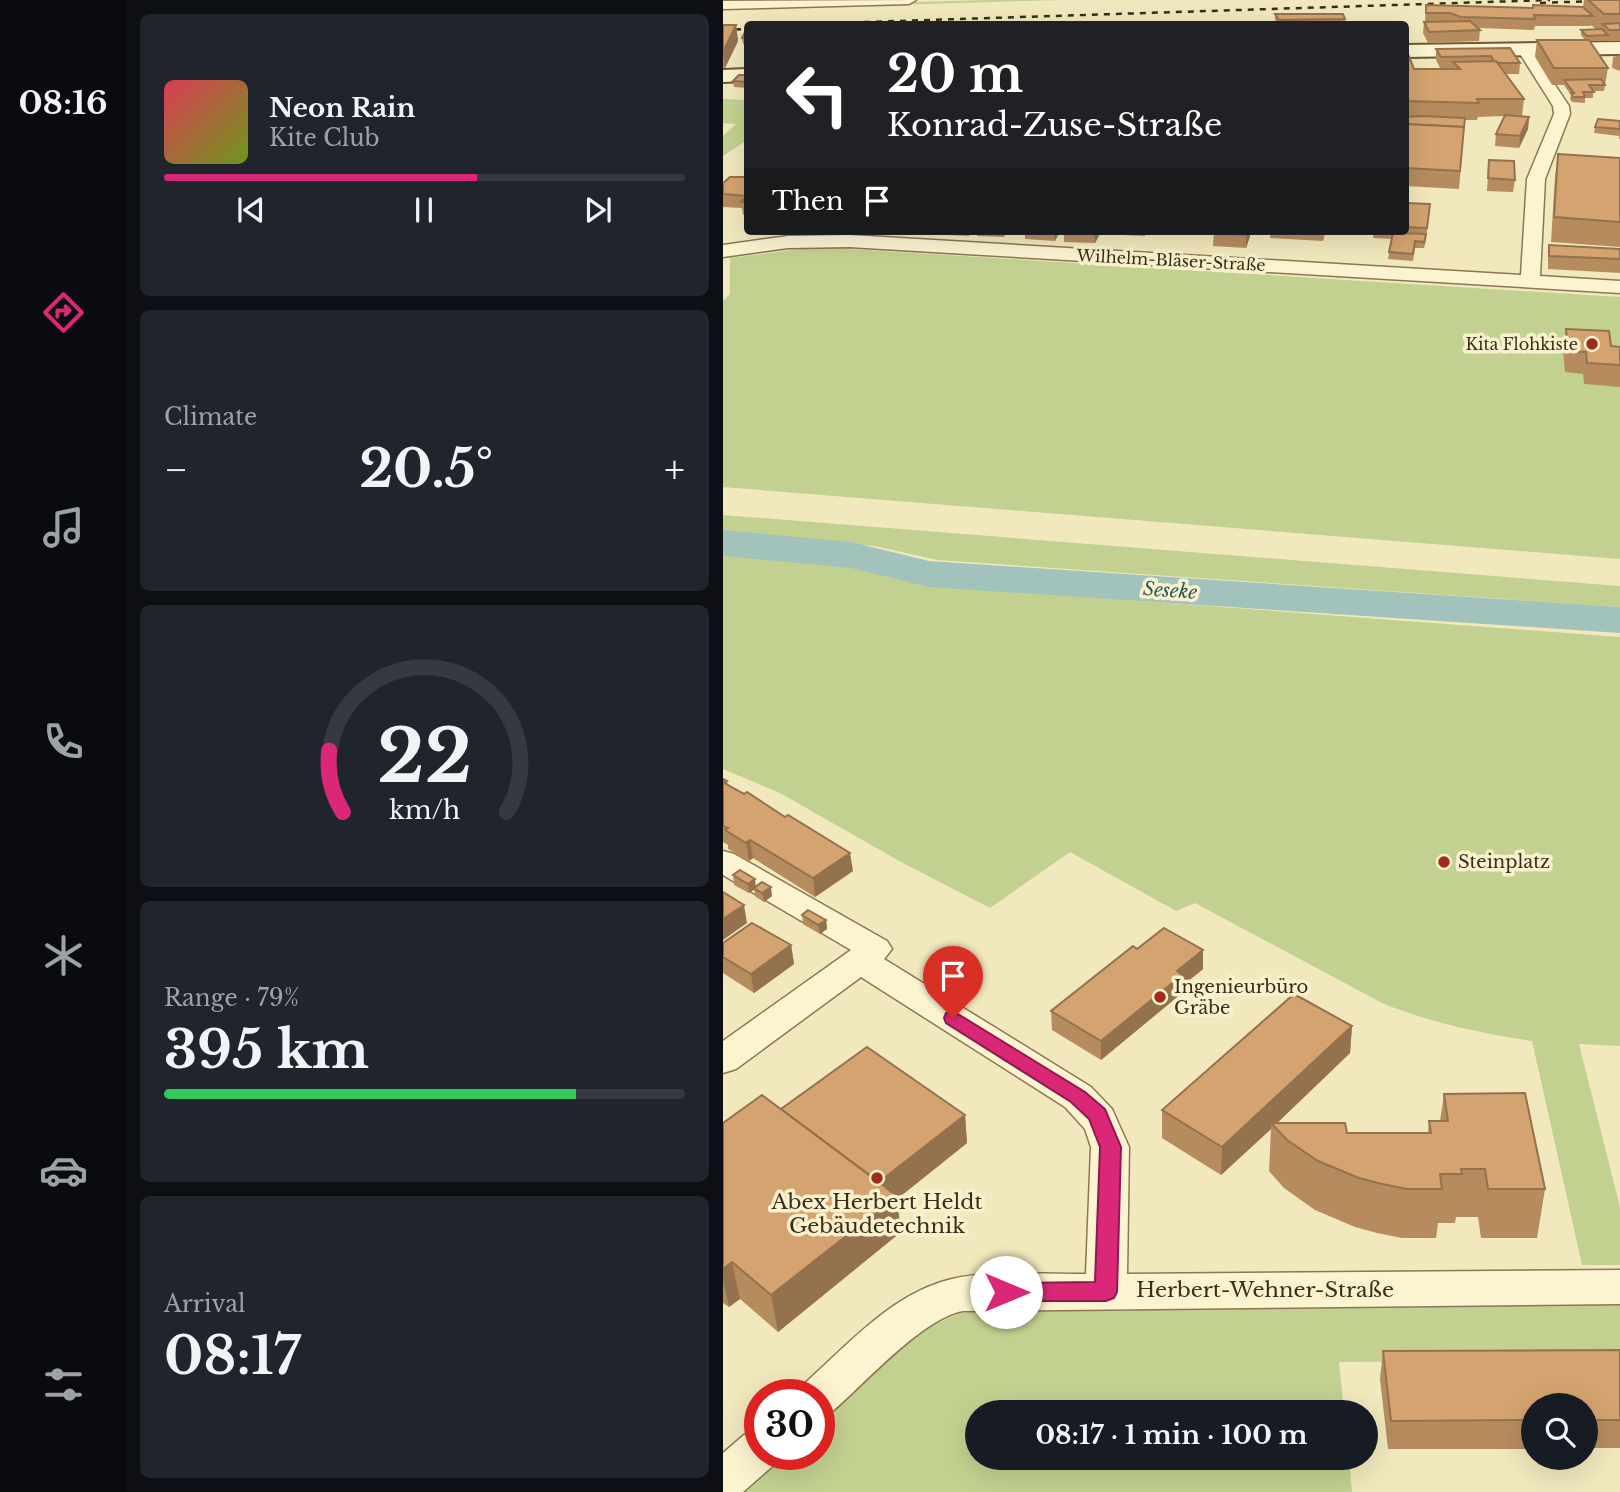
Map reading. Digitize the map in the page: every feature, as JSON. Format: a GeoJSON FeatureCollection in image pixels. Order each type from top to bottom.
{"type":"FeatureCollection","features":[{"type":"Feature","properties":{"kind":"street"},"geometry":{"type":"LineString","coordinates":[[723,5],[909,0]]}},
{"type":"Feature","properties":{"kind":"street"},"geometry":{"type":"LineString","coordinates":[[1409,51],[1620,48]]}},
{"type":"Feature","properties":{"kind":"street"},"geometry":{"type":"LineString","coordinates":[[1524,49],[1561,106],[1562,114],[1536,179],[1530,282]]}},
{"type":"Feature","properties":{"kind":"street"},"geometry":{"type":"LineString","coordinates":[[723,76],[744,75]]}},
{"type":"Feature","properties":{"kind":"street","name":"Wilhelm-Bläser-Straße"},"geometry":{"type":"LineString","coordinates":[[723,251],[870,237],[1620,287]]}},
{"type":"Feature","properties":{"kind":"street"},"geometry":{"type":"LineString","coordinates":[[723,861],[875,949],[723,1060]]}},
{"type":"Feature","properties":{"kind":"street"},"geometry":{"type":"LineString","coordinates":[[860,960],[1078,1097],[1097,1115],[1110,1147],[1106,1292]]}},
{"type":"Feature","properties":{"kind":"street","name":"Herbert-Wehner-Straße"},"geometry":{"type":"LineString","coordinates":[[835,1383],[894,1332],[935,1302],[956,1295],[981,1292],[1620,1287]]}},
{"type":"Feature","properties":{"kind":"street"},"geometry":{"type":"LineString","coordinates":[[723,1481],[744,1463]]}},
{"type":"Feature","properties":{"kind":"green space"},"geometry":{"type":"Polygon","coordinates":[[[1062,0],[723,10],[723,7],[1062,0]]]}},
{"type":"Feature","properties":{"kind":"green space"},"geometry":{"type":"Polygon","coordinates":[[[723,99],[744,100],[744,142],[723,156],[723,136],[736,124],[723,123],[723,99]]]}},
{"type":"Feature","properties":{"kind":"green space"},"geometry":{"type":"Polygon","coordinates":[[[816,247],[1620,297],[1620,559],[723,487],[723,301],[730,294],[730,258],[816,247]]]}},
{"type":"Feature","properties":{"kind":"green space"},"geometry":{"type":"Polygon","coordinates":[[[723,515],[1620,586],[1620,607],[937,560],[875,546],[723,533],[723,515]]]}},
{"type":"Feature","properties":{"kind":"green space"},"geometry":{"type":"Polygon","coordinates":[[[723,556],[852,565],[929,585],[1620,637],[1620,1046],[1579,1044],[1620,1207],[1620,1265],[1582,1265],[1532,1041],[1456,1027],[1382,1003],[1195,903],[1176,911],[1070,852],[990,908],[901,862],[780,793],[723,769],[723,556]]]}},
{"type":"Feature","properties":{"kind":"green space"},"geometry":{"type":"Polygon","coordinates":[[[1620,1302],[1620,1360],[1339,1362],[1343,1400],[965,1400],[965,1470],[1350,1470],[1352,1492],[740,1492],[765,1470],[835,1470],[835,1407],[880,1366],[930,1327],[957,1315],[994,1308],[1620,1302]]]}},
{"type":"Feature","properties":{"kind":"building"},"geometry":{"type":"Polygon","coordinates":[[[1588,0],[1620,0],[1620,14],[1604,14],[1588,0]]]}},
{"type":"Feature","properties":{"kind":"building"},"geometry":{"type":"Polygon","coordinates":[[[1426,5],[1583,7],[1593,16],[1534,15],[1535,19],[1461,17],[1450,13],[1426,13],[1426,5]]]}},
{"type":"Feature","properties":{"kind":"building"},"geometry":{"type":"Polygon","coordinates":[[[1275,14],[1343,14],[1345,19],[1279,20],[1275,14]]]}},
{"type":"Feature","properties":{"kind":"building"},"geometry":{"type":"Polygon","coordinates":[[[1470,21],[1480,30],[1429,32],[1424,22],[1470,21]]]}},
{"type":"Feature","properties":{"kind":"building"},"geometry":{"type":"Polygon","coordinates":[[[1620,23],[1620,30],[1609,30],[1603,24],[1620,23]]]}},
{"type":"Feature","properties":{"kind":"building"},"geometry":{"type":"Polygon","coordinates":[[[723,25],[736,25],[723,52],[723,25]]]}},
{"type":"Feature","properties":{"kind":"building"},"geometry":{"type":"Polygon","coordinates":[[[1602,29],[1608,35],[1587,36],[1581,30],[1602,29]]]}},
{"type":"Feature","properties":{"kind":"building"},"geometry":{"type":"Polygon","coordinates":[[[1537,40],[1589,40],[1608,68],[1554,68],[1537,40]]]}},
{"type":"Feature","properties":{"kind":"building"},"geometry":{"type":"Polygon","coordinates":[[[1510,48],[1520,63],[1498,63],[1491,56],[1441,57],[1436,49],[1510,48]]]}},
{"type":"Feature","properties":{"kind":"building"},"geometry":{"type":"Polygon","coordinates":[[[1409,56],[1414,69],[1460,69],[1453,62],[1496,61],[1524,99],[1477,99],[1479,103],[1409,101],[1409,56]]]}},
{"type":"Feature","properties":{"kind":"building"},"geometry":{"type":"Polygon","coordinates":[[[739,75],[744,75],[744,82],[733,81],[739,75]]]}},
{"type":"Feature","properties":{"kind":"building"},"geometry":{"type":"Polygon","coordinates":[[[1601,79],[1605,85],[1589,85],[1594,92],[1583,92],[1585,97],[1573,97],[1571,93],[1574,93],[1564,80],[1601,79]]]}},
{"type":"Feature","properties":{"kind":"building"},"geometry":{"type":"Polygon","coordinates":[[[1505,115],[1529,117],[1520,136],[1496,134],[1505,115]]]}},
{"type":"Feature","properties":{"kind":"building"},"geometry":{"type":"Polygon","coordinates":[[[1409,117],[1465,118],[1464,127],[1409,124],[1409,117]]]}},
{"type":"Feature","properties":{"kind":"building"},"geometry":{"type":"Polygon","coordinates":[[[1598,119],[1620,121],[1620,129],[1595,127],[1598,119]]]}},
{"type":"Feature","properties":{"kind":"building"},"geometry":{"type":"Polygon","coordinates":[[[1409,124],[1464,127],[1460,171],[1409,168],[1409,124]]]}},
{"type":"Feature","properties":{"kind":"building"},"geometry":{"type":"Polygon","coordinates":[[[1558,154],[1620,158],[1620,222],[1554,217],[1558,154]]]}},
{"type":"Feature","properties":{"kind":"building"},"geometry":{"type":"Polygon","coordinates":[[[1489,160],[1514,161],[1515,180],[1488,178],[1489,160]]]}},
{"type":"Feature","properties":{"kind":"building"},"geometry":{"type":"Polygon","coordinates":[[[730,177],[744,177],[744,196],[723,194],[723,183],[730,177]]]}},
{"type":"Feature","properties":{"kind":"building"},"geometry":{"type":"Polygon","coordinates":[[[1409,203],[1430,204],[1427,228],[1409,227],[1409,203]]]}},
{"type":"Feature","properties":{"kind":"building"},"geometry":{"type":"Polygon","coordinates":[[[1426,234],[1424,242],[1415,241],[1413,254],[1389,252],[1393,235],[1426,234]]]}},
{"type":"Feature","properties":{"kind":"building"},"geometry":{"type":"Polygon","coordinates":[[[1549,245],[1620,249],[1620,259],[1549,256],[1549,245]]]}},
{"type":"Feature","properties":{"kind":"building"},"geometry":{"type":"Polygon","coordinates":[[[1566,329],[1609,331],[1611,346],[1620,347],[1620,365],[1587,363],[1586,352],[1568,351],[1566,329]]]}},
{"type":"Feature","properties":{"kind":"building"},"geometry":{"type":"Polygon","coordinates":[[[723,779],[727,781],[724,783],[744,794],[747,792],[785,817],[788,815],[850,853],[813,878],[750,840],[746,843],[723,826],[723,779]]]}},
{"type":"Feature","properties":{"kind":"building"},"geometry":{"type":"Polygon","coordinates":[[[740,870],[755,879],[748,884],[733,875],[740,870]]]}},
{"type":"Feature","properties":{"kind":"building"},"geometry":{"type":"Polygon","coordinates":[[[762,882],[771,887],[762,893],[754,888],[762,882]]]}},
{"type":"Feature","properties":{"kind":"building"},"geometry":{"type":"Polygon","coordinates":[[[723,892],[744,905],[723,919],[723,892]]]}},
{"type":"Feature","properties":{"kind":"building"},"geometry":{"type":"Polygon","coordinates":[[[808,910],[826,920],[818,925],[802,915],[808,910]]]}},
{"type":"Feature","properties":{"kind":"building"},"geometry":{"type":"Polygon","coordinates":[[[752,923],[791,945],[751,974],[723,957],[723,943],[752,923]]]}},
{"type":"Feature","properties":{"kind":"building"},"geometry":{"type":"Polygon","coordinates":[[[1164,928],[1203,950],[1177,971],[1182,975],[1101,1041],[1051,1011],[1133,946],[1137,949],[1164,928]]]}},
{"type":"Feature","properties":{"kind":"building"},"geometry":{"type":"Polygon","coordinates":[[[1294,994],[1352,1026],[1222,1147],[1162,1110],[1294,994]]]}},
{"type":"Feature","properties":{"kind":"building"},"geometry":{"type":"Polygon","coordinates":[[[867,1047],[965,1115],[879,1182],[781,1109],[867,1047]]]}},
{"type":"Feature","properties":{"kind":"building"},"geometry":{"type":"Polygon","coordinates":[[[1525,1093],[1545,1189],[1488,1189],[1485,1169],[1461,1169],[1462,1174],[1440,1174],[1442,1189],[1407,1189],[1382,1184],[1359,1178],[1318,1161],[1287,1140],[1271,1123],[1345,1123],[1347,1133],[1431,1133],[1429,1121],[1448,1121],[1444,1094],[1525,1093]]]}},
{"type":"Feature","properties":{"kind":"building"},"geometry":{"type":"Polygon","coordinates":[[[762,1095],[897,1196],[771,1295],[732,1262],[723,1269],[723,1123],[762,1095]]]}},
{"type":"Feature","properties":{"kind":"building"},"geometry":{"type":"Polygon","coordinates":[[[1620,1350],[1620,1420],[1598,1420],[1598,1393],[1521,1393],[1521,1420],[1391,1421],[1383,1351],[1620,1350]]]}},
{"type":"Feature","properties":{"kind":"waterway","name":"Seseke"},"geometry":{"type":"LineString","coordinates":[[723,543],[851,555],[929,574],[1621,620]]}},
{"type":"Feature","properties":{"kind":"railway"},"geometry":{"type":"LineString","coordinates":[[897,21],[1550,0]]}},
{"type":"Feature","properties":{"kind":"railway"},"geometry":{"type":"LineString","coordinates":[[1540,3],[1621,0]]}},
{"type":"Feature","properties":{"kind":"railway"},"geometry":{"type":"LineString","coordinates":[[723,30],[744,29]]}},
{"type":"Feature","properties":{"kind":"place","name":"Kita Flohkiste"},"geometry":{"type":"Point","coordinates":[1592,344]}},
{"type":"Feature","properties":{"kind":"place","name":"Steinplatz"},"geometry":{"type":"Point","coordinates":[1444,862]}},
{"type":"Feature","properties":{"kind":"place","name":"Ingenieurbüro Gräbe"},"geometry":{"type":"Point","coordinates":[1160,997]}},
{"type":"Feature","properties":{"kind":"place","name":"Abex Herbert Heldt Gebäudetechnik"},"geometry":{"type":"Point","coordinates":[877,1178]}},
{"type":"Feature","properties":{"kind":"route"},"geometry":{"type":"LineString","coordinates":[[953,1018],[1078,1097],[1097,1115],[1107,1134],[1110,1147],[1106,1292],[1006,1292]]}}]}
